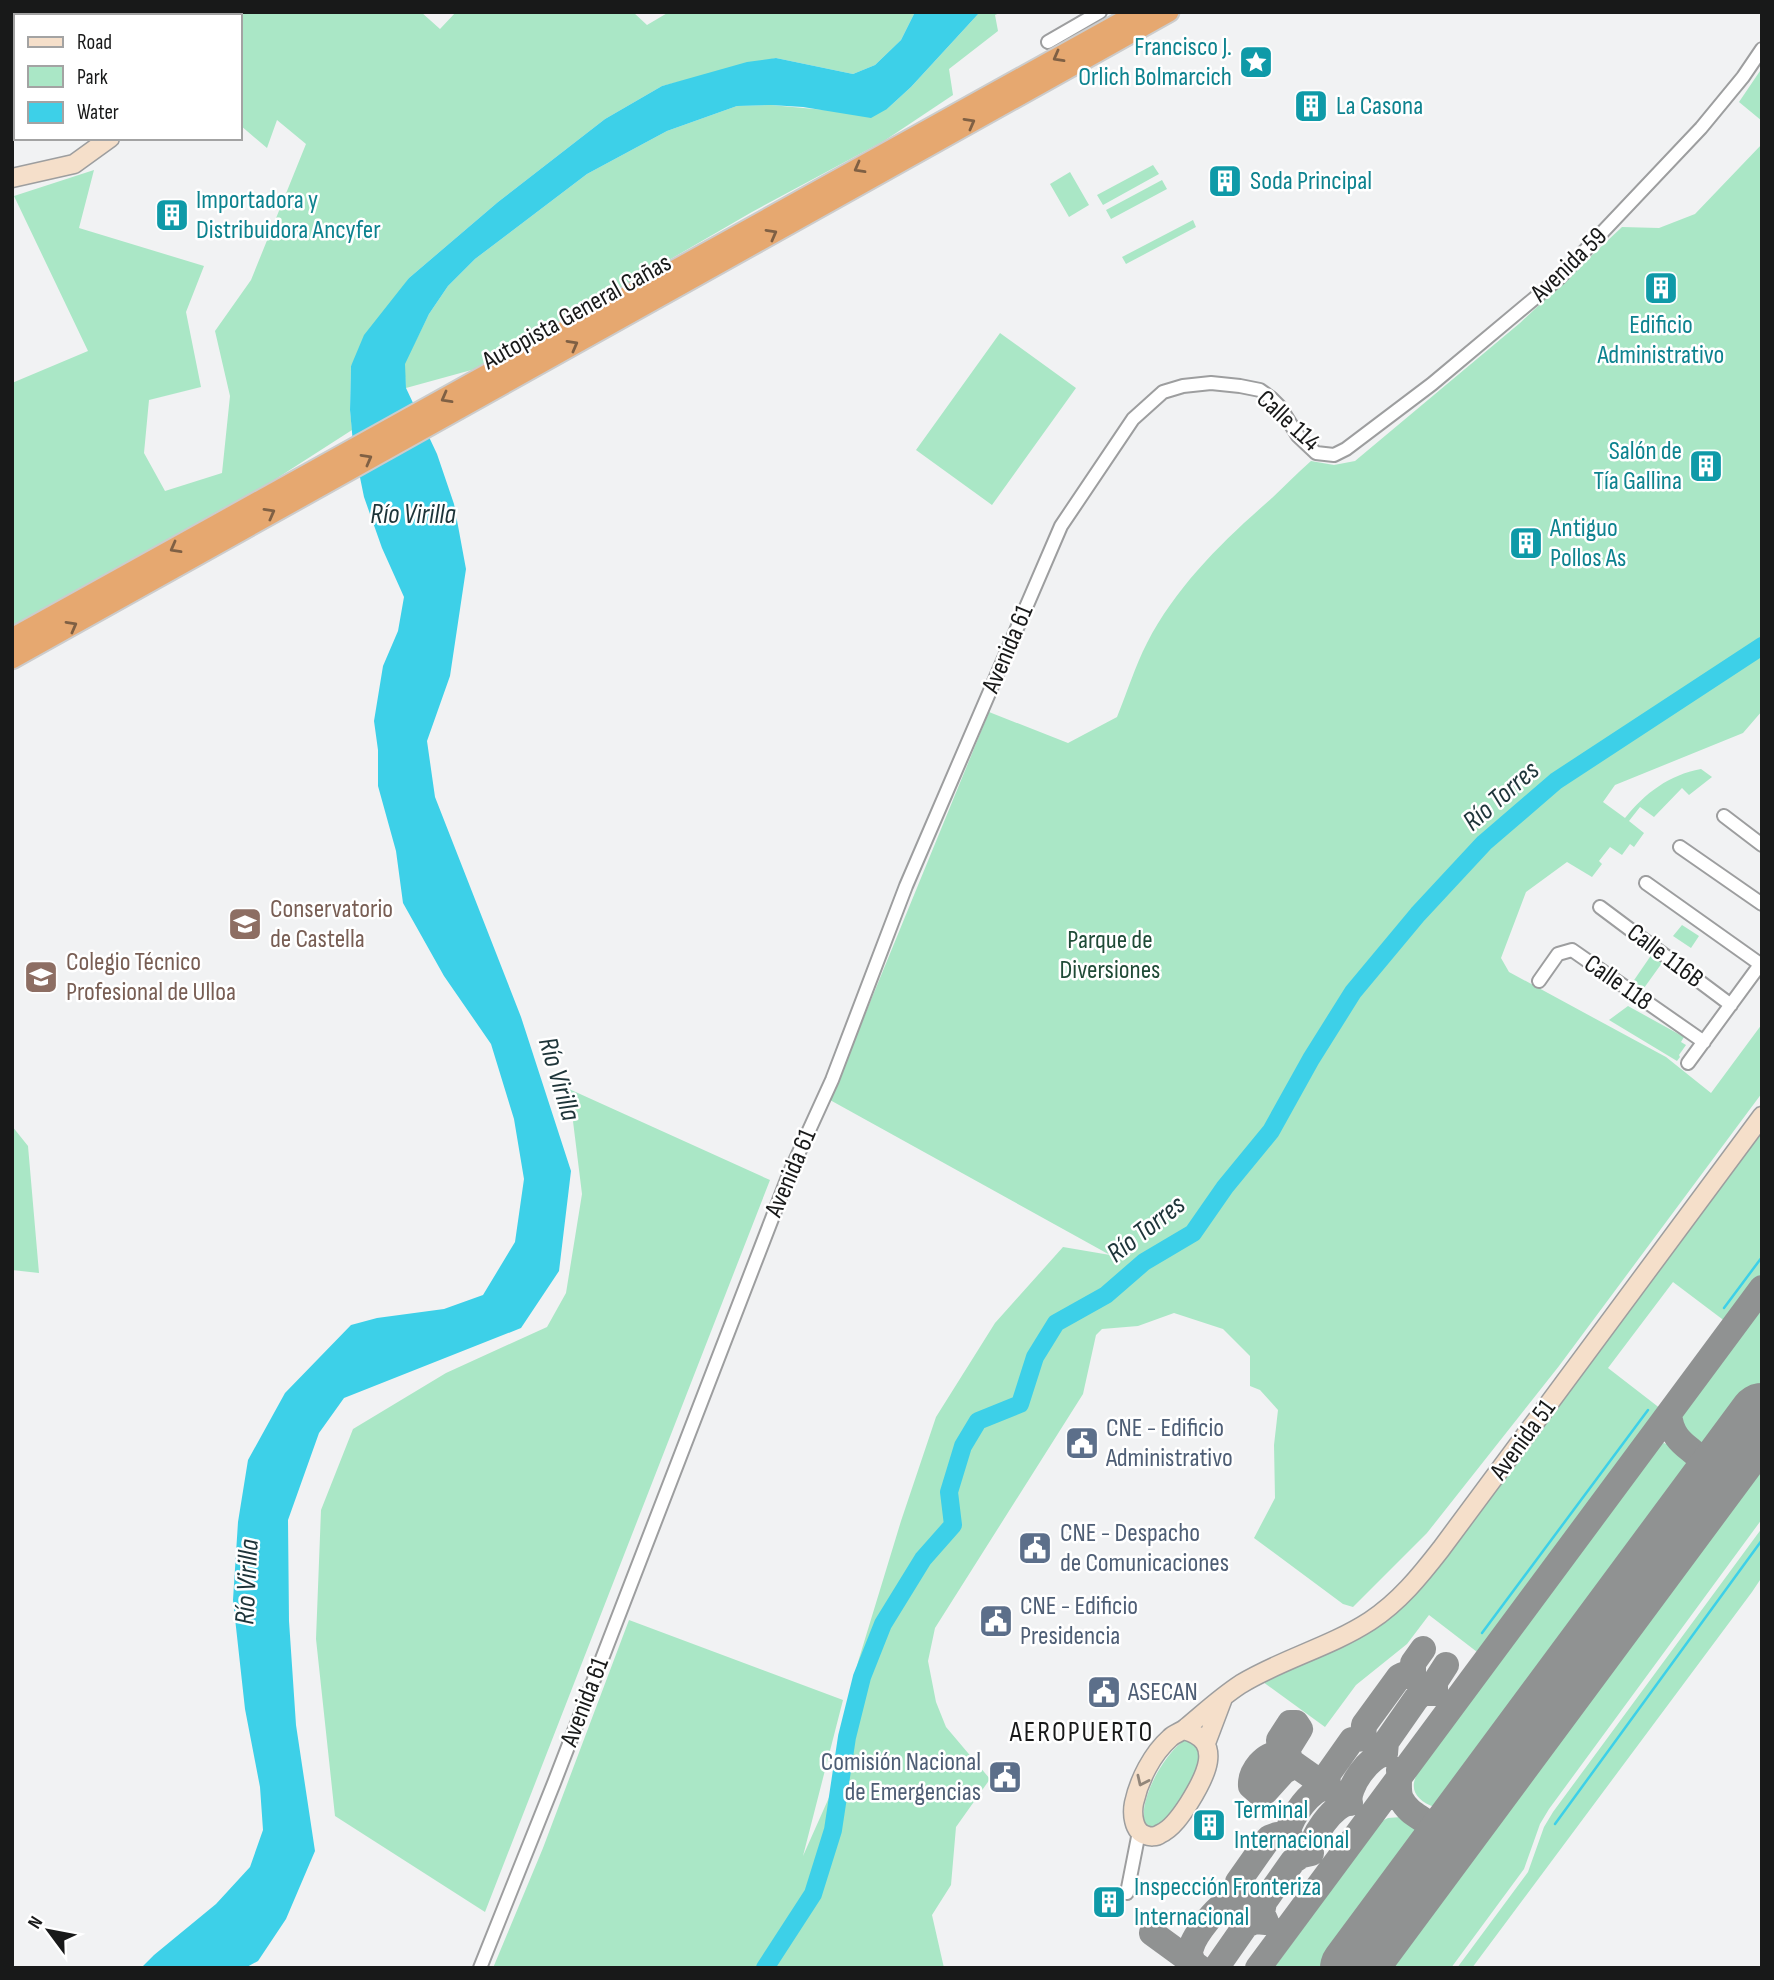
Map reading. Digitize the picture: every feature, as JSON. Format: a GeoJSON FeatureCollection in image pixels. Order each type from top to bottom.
{"type":"FeatureCollection","features":[{"type":"Feature","properties":{"kind":"highway","name":"Autopista General Cañas"},"geometry":{"type":"LineString","coordinates":[[12,659],[303,486],[1139,12]]}},
{"type":"Feature","properties":{"kind":"highway","name":"Autopista General Cañas"},"geometry":{"type":"LineString","coordinates":[[509,371],[1169,12]]}},
{"type":"Feature","properties":{"kind":"highway","name":"Autopista General Cañas"},"geometry":{"type":"LineString","coordinates":[[12,638],[303,486]]}},
{"type":"Feature","properties":{"kind":"main road"},"geometry":{"type":"LineString","coordinates":[[12,178],[74,164],[107,140]]}},
{"type":"Feature","properties":{"kind":"main road","name":"Avenida 51"},"geometry":{"type":"LineString","coordinates":[[1139,1832],[1133,1808],[1143,1776],[1168,1740],[1243,1683],[1346,1636],[1389,1608],[1405,1592],[1441,1549],[1762,1116]]}},
{"type":"Feature","properties":{"kind":"main road"},"geometry":{"type":"LineString","coordinates":[[1139,1832],[1147,1836],[1157,1836],[1167,1830],[1201,1783],[1207,1770],[1206,1743],[1224,1696]]}},
{"type":"Feature","properties":{"kind":"main road"},"geometry":{"type":"LineString","coordinates":[[1184,1730],[1192,1732],[1206,1743]]}},
{"type":"Feature","properties":{"kind":"street"},"geometry":{"type":"LineString","coordinates":[[1048,41],[1100,12]]}},
{"type":"Feature","properties":{"kind":"street","name":"Avenida 59"},"geometry":{"type":"LineString","coordinates":[[1346,449],[1432,384],[1560,276],[1701,128],[1762,49]]}},
{"type":"Feature","properties":{"kind":"street","name":"Calle 114"},"geometry":{"type":"LineString","coordinates":[[1149,403],[1163,392],[1183,386],[1211,383],[1260,390],[1280,407],[1298,436],[1316,453],[1334,455],[1346,449]]}},
{"type":"Feature","properties":{"kind":"street","name":"Avenida 61"},"geometry":{"type":"LineString","coordinates":[[480,1968],[790,1172],[832,1080],[911,873],[1061,526],[1133,419],[1149,403]]}},
{"type":"Feature","properties":{"kind":"street"},"geometry":{"type":"LineString","coordinates":[[1724,816],[1762,845]]}},
{"type":"Feature","properties":{"kind":"street"},"geometry":{"type":"LineString","coordinates":[[1680,847],[1762,904]]}},
{"type":"Feature","properties":{"kind":"street"},"geometry":{"type":"LineString","coordinates":[[1646,883],[1761,963],[1688,1063]]}},
{"type":"Feature","properties":{"kind":"street","name":"Calle 116B"},"geometry":{"type":"LineString","coordinates":[[1600,907],[1731,1005]]}},
{"type":"Feature","properties":{"kind":"street","name":"Calle 118"},"geometry":{"type":"LineString","coordinates":[[1539,981],[1558,954],[1572,950],[1704,1042]]}},
{"type":"Feature","properties":{"kind":"street","name":"Avenida 51"},"geometry":{"type":"LineString","coordinates":[[1126,1893],[1139,1832]]}},
{"type":"Feature","properties":{"kind":"green space"},"geometry":{"type":"Polygon","coordinates":[[[245,12],[421,12],[440,29],[456,12],[633,12],[647,25],[669,12],[915,12],[901,40],[875,65],[853,74],[776,58],[662,86],[605,119],[498,202],[409,278],[351,366],[352,430],[237,504],[12,627],[12,383],[88,351],[14,196],[94,170],[79,228],[204,266],[186,312],[201,387],[149,400],[144,453],[165,491],[222,473],[230,396],[215,331],[251,280],[306,144],[277,120],[267,148],[242,127],[242,16],[245,12]]]}},
{"type":"Feature","properties":{"kind":"green space"},"geometry":{"type":"Polygon","coordinates":[[[980,12],[1002,12],[995,15],[998,31],[949,69],[953,95],[884,141],[752,212],[486,366],[406,388],[404,364],[429,314],[448,286],[475,259],[587,174],[667,131],[737,106],[771,105],[825,110],[887,109],[980,12]]]}},
{"type":"Feature","properties":{"kind":"green space"},"geometry":{"type":"Polygon","coordinates":[[[1762,68],[1762,121],[1739,102],[1762,68]]]}},
{"type":"Feature","properties":{"kind":"green space","name":"Parque de Diversiones"},"geometry":{"type":"Polygon","coordinates":[[[1762,144],[1762,711],[1743,733],[1615,785],[1603,802],[1625,818],[1649,793],[1678,776],[1701,769],[1712,777],[1689,795],[1682,788],[1654,817],[1640,807],[1629,821],[1644,833],[1634,847],[1630,844],[1622,855],[1610,847],[1599,861],[1602,864],[1592,877],[1567,862],[1526,892],[1501,958],[1509,972],[1666,1057],[1711,1093],[1762,1024],[1762,1093],[1559,1366],[1427,1533],[1353,1607],[1343,1604],[1254,1538],[1275,1498],[1274,1445],[1278,1410],[1260,1390],[1250,1386],[1250,1356],[1223,1329],[1174,1313],[1138,1326],[1102,1329],[1096,1335],[1083,1394],[935,1628],[928,1661],[936,1702],[946,1727],[990,1779],[956,1827],[951,1885],[932,1915],[944,1968],[493,1968],[543,1848],[629,1620],[843,1700],[803,1856],[831,1793],[858,1662],[936,1417],[995,1323],[1063,1247],[1110,1255],[830,1100],[989,712],[1068,743],[1117,717],[1143,652],[1172,602],[1219,547],[1311,461],[1334,465],[1355,461],[1520,323],[1622,227],[1659,228],[1695,214],[1762,144]]]}},
{"type":"Feature","properties":{"kind":"green space"},"geometry":{"type":"Polygon","coordinates":[[[1153,165],[1159,174],[1103,205],[1097,195],[1153,165]]]}},
{"type":"Feature","properties":{"kind":"green space"},"geometry":{"type":"Polygon","coordinates":[[[1070,172],[1089,205],[1069,217],[1050,184],[1070,172]]]}},
{"type":"Feature","properties":{"kind":"green space"},"geometry":{"type":"Polygon","coordinates":[[[1162,180],[1167,189],[1111,219],[1106,210],[1162,180]]]}},
{"type":"Feature","properties":{"kind":"green space"},"geometry":{"type":"Polygon","coordinates":[[[1193,220],[1196,227],[1126,264],[1122,257],[1193,220]]]}},
{"type":"Feature","properties":{"kind":"green space"},"geometry":{"type":"Polygon","coordinates":[[[1000,333],[1076,388],[992,505],[916,450],[1000,333]]]}},
{"type":"Feature","properties":{"kind":"green space"},"geometry":{"type":"Polygon","coordinates":[[[1682,925],[1699,936],[1691,948],[1673,936],[1682,925]]]}},
{"type":"Feature","properties":{"kind":"green space"},"geometry":{"type":"Polygon","coordinates":[[[1652,954],[1662,960],[1662,963],[1644,988],[1630,986],[1652,954]]]}},
{"type":"Feature","properties":{"kind":"green space"},"geometry":{"type":"Polygon","coordinates":[[[1628,1006],[1684,1037],[1681,1042],[1686,1045],[1677,1061],[1609,1020],[1628,1006]]]}},
{"type":"Feature","properties":{"kind":"green space"},"geometry":{"type":"Polygon","coordinates":[[[569,1089],[770,1180],[485,1912],[335,1816],[316,1639],[321,1510],[353,1429],[446,1373],[547,1327],[566,1293],[582,1194],[569,1089]]]}},
{"type":"Feature","properties":{"kind":"green space"},"geometry":{"type":"Polygon","coordinates":[[[12,1126],[28,1146],[39,1273],[12,1270],[12,1126]]]}},
{"type":"Feature","properties":{"kind":"green space"},"geometry":{"type":"Polygon","coordinates":[[[1762,1129],[1762,1274],[1726,1322],[1673,1282],[1608,1368],[1661,1409],[1481,1655],[1429,1615],[1407,1644],[1356,1685],[1325,1727],[1263,1682],[1372,1628],[1762,1129]]]}},
{"type":"Feature","properties":{"kind":"green space"},"geometry":{"type":"Polygon","coordinates":[[[1762,1303],[1762,1382],[1715,1445],[1708,1450],[1702,1449],[1680,1430],[1677,1417],[1762,1303]]]}},
{"type":"Feature","properties":{"kind":"green space"},"geometry":{"type":"Polygon","coordinates":[[[1664,1443],[1688,1458],[1694,1466],[1692,1474],[1452,1799],[1435,1807],[1423,1801],[1414,1789],[1419,1771],[1416,1769],[1656,1445],[1664,1443]]]}},
{"type":"Feature","properties":{"kind":"green space"},"geometry":{"type":"Polygon","coordinates":[[[1762,1453],[1762,1519],[1549,1809],[1540,1824],[1524,1869],[1451,1968],[1379,1968],[1762,1453]]]}},
{"type":"Feature","properties":{"kind":"green space"},"geometry":{"type":"Polygon","coordinates":[[[1762,1528],[1762,1577],[1752,1592],[1472,1968],[1457,1968],[1528,1872],[1544,1827],[1553,1812],[1762,1528]]]}},
{"type":"Feature","properties":{"kind":"green space"},"geometry":{"type":"Polygon","coordinates":[[[1187,1739],[1192,1740],[1200,1749],[1198,1773],[1183,1798],[1159,1828],[1147,1828],[1144,1807],[1154,1779],[1170,1754],[1187,1739]]]}},
{"type":"Feature","properties":{"kind":"green space"},"geometry":{"type":"Polygon","coordinates":[[[1401,1817],[1416,1829],[1414,1851],[1327,1968],[1274,1968],[1380,1822],[1401,1817]]]}},
{"type":"Feature","properties":{"kind":"water","name":"Río Virilla"},"geometry":{"type":"Polygon","coordinates":[[[915,12],[980,12],[911,87],[887,109],[871,118],[803,107],[737,106],[667,131],[587,174],[475,259],[448,286],[429,314],[405,364],[406,388],[437,454],[454,504],[466,569],[450,676],[427,741],[435,797],[521,1017],[571,1171],[559,1271],[521,1328],[344,1398],[319,1433],[288,1520],[289,1621],[296,1725],[315,1851],[286,1919],[258,1961],[245,1968],[141,1968],[216,1904],[250,1867],[263,1830],[260,1787],[245,1709],[233,1600],[238,1522],[248,1460],[285,1393],[351,1325],[377,1318],[444,1309],[483,1295],[515,1242],[524,1179],[514,1119],[491,1044],[444,976],[403,903],[396,851],[378,786],[378,750],[374,721],[383,666],[398,631],[404,597],[382,548],[364,497],[353,443],[350,410],[351,366],[364,335],[409,278],[498,202],[605,119],[662,86],[747,62],[776,58],[853,74],[875,65],[901,40],[915,12]]]}},
{"type":"Feature","properties":{"kind":"waterway","name":"Río Torres"},"geometry":{"type":"LineString","coordinates":[[765,1968],[813,1894],[833,1830],[847,1737],[862,1677],[883,1624],[923,1559],[953,1525],[949,1492],[963,1446],[978,1421],[1020,1404],[1035,1357],[1056,1323],[1106,1295],[1144,1262],[1193,1233],[1225,1187],[1271,1131],[1311,1059],[1353,992],[1418,914],[1484,843],[1556,781],[1762,646]]}},
{"type":"Feature","properties":{"kind":"waterway"},"geometry":{"type":"LineString","coordinates":[[1724,1308],[1762,1257]]}},
{"type":"Feature","properties":{"kind":"waterway"},"geometry":{"type":"LineString","coordinates":[[1482,1633],[1648,1410]]}},
{"type":"Feature","properties":{"kind":"waterway"},"geometry":{"type":"LineString","coordinates":[[1555,1824],[1762,1540]]}},
{"type":"Feature","properties":{"kind":"taxiway"},"geometry":{"type":"LineString","coordinates":[[1258,1968],[1762,1288]]}},
{"type":"Feature","properties":{"kind":"taxiway"},"geometry":{"type":"LineString","coordinates":[[1669,1414],[1672,1428],[1678,1438],[1705,1466],[1705,1492]]}},
{"type":"Feature","properties":{"kind":"taxiway"},"geometry":{"type":"LineString","coordinates":[[1702,1460],[1712,1463],[1731,1457]]}},
{"type":"Feature","properties":{"kind":"taxiway"},"geometry":{"type":"LineString","coordinates":[[1240,1902],[1236,1891],[1238,1882],[1269,1838],[1277,1835],[1291,1838],[1288,1832],[1297,1811],[1315,1792],[1327,1787],[1328,1774],[1352,1740],[1363,1738],[1364,1725],[1399,1677],[1413,1677],[1413,1663],[1423,1649]]}},
{"type":"Feature","properties":{"kind":"taxiway"},"geometry":{"type":"LineString","coordinates":[[1216,1968],[1246,1925],[1255,1921],[1266,1922],[1262,1913],[1264,1902],[1293,1861],[1311,1853],[1314,1839],[1330,1815],[1350,1803],[1352,1789],[1360,1773],[1373,1760],[1385,1754],[1386,1742],[1416,1699],[1422,1693],[1435,1693],[1435,1682],[1446,1665]]}},
{"type":"Feature","properties":{"kind":"taxiway"},"geometry":{"type":"LineString","coordinates":[[1280,1754],[1279,1740],[1290,1723],[1296,1723],[1300,1729],[1287,1750],[1291,1762]]}},
{"type":"Feature","properties":{"kind":"taxiway"},"geometry":{"type":"LineString","coordinates":[[1296,1765],[1284,1771],[1265,1792],[1259,1793],[1251,1786],[1253,1775],[1260,1764],[1269,1756],[1280,1754],[1337,1794]]}},
{"type":"Feature","properties":{"kind":"taxiway"},"geometry":{"type":"LineString","coordinates":[[1399,1770],[1401,1799],[1406,1807],[1431,1826],[1438,1841],[1438,1853]]}},
{"type":"Feature","properties":{"kind":"taxiway"},"geometry":{"type":"LineString","coordinates":[[1433,1826],[1448,1828],[1461,1823]]}},
{"type":"Feature","properties":{"kind":"taxiway"},"geometry":{"type":"LineString","coordinates":[[1194,1964],[1190,1954],[1193,1943],[1220,1907],[1237,1901],[1251,1910]]}},
{"type":"Feature","properties":{"kind":"taxiway"},"geometry":{"type":"LineString","coordinates":[[1152,1933],[1200,1968]]}},
{"type":"Feature","properties":{"kind":"runway"},"geometry":{"type":"LineString","coordinates":[[1353,1968],[1762,1416]]}},
{"type":"Feature","properties":{"kind":"place","name":"Francisco J. Orlich Bolmarcich"},"geometry":{"type":"Point","coordinates":[1256,62]}},
{"type":"Feature","properties":{"kind":"place","name":"La Casona"},"geometry":{"type":"Point","coordinates":[1311,106]}},
{"type":"Feature","properties":{"kind":"place","name":"Soda Principal"},"geometry":{"type":"Point","coordinates":[1225,181]}},
{"type":"Feature","properties":{"kind":"place","name":"Importadora y Distribuidora Ancyfer"},"geometry":{"type":"Point","coordinates":[172,215]}},
{"type":"Feature","properties":{"kind":"place","name":"Edificio Administrativo"},"geometry":{"type":"Point","coordinates":[1661,288]}},
{"type":"Feature","properties":{"kind":"place","name":"Salón de Tía Gallina"},"geometry":{"type":"Point","coordinates":[1706,466]}},
{"type":"Feature","properties":{"kind":"place","name":"Antiguo Pollos As"},"geometry":{"type":"Point","coordinates":[1526,543]}},
{"type":"Feature","properties":{"kind":"place","name":"Conservatorio de Castella"},"geometry":{"type":"Point","coordinates":[245,924]}},
{"type":"Feature","properties":{"kind":"place","name":"Colegio Técnico Profesional de Ulloa"},"geometry":{"type":"Point","coordinates":[41,977]}},
{"type":"Feature","properties":{"kind":"place","name":"CNE - Edificio Administrativo"},"geometry":{"type":"Point","coordinates":[1082,1443]}},
{"type":"Feature","properties":{"kind":"place","name":"CNE - Despacho de Comunicaciones"},"geometry":{"type":"Point","coordinates":[1035,1548]}},
{"type":"Feature","properties":{"kind":"place","name":"CNE - Edificio Presidencia"},"geometry":{"type":"Point","coordinates":[996,1621]}},
{"type":"Feature","properties":{"kind":"place","name":"ASECAN"},"geometry":{"type":"Point","coordinates":[1104,1692]}},
{"type":"Feature","properties":{"kind":"place","name":"Comisión Nacional de Emergencias"},"geometry":{"type":"Point","coordinates":[1005,1777]}},
{"type":"Feature","properties":{"kind":"place","name":"Terminal Internacional"},"geometry":{"type":"Point","coordinates":[1209,1825]}},
{"type":"Feature","properties":{"kind":"place","name":"Inspección Fronteriza Internacional"},"geometry":{"type":"Point","coordinates":[1109,1902]}},
{"type":"Feature","properties":{"kind":"district","name":"AEROPUERTO"},"geometry":{"type":"Point","coordinates":[1082,1732]}}]}
